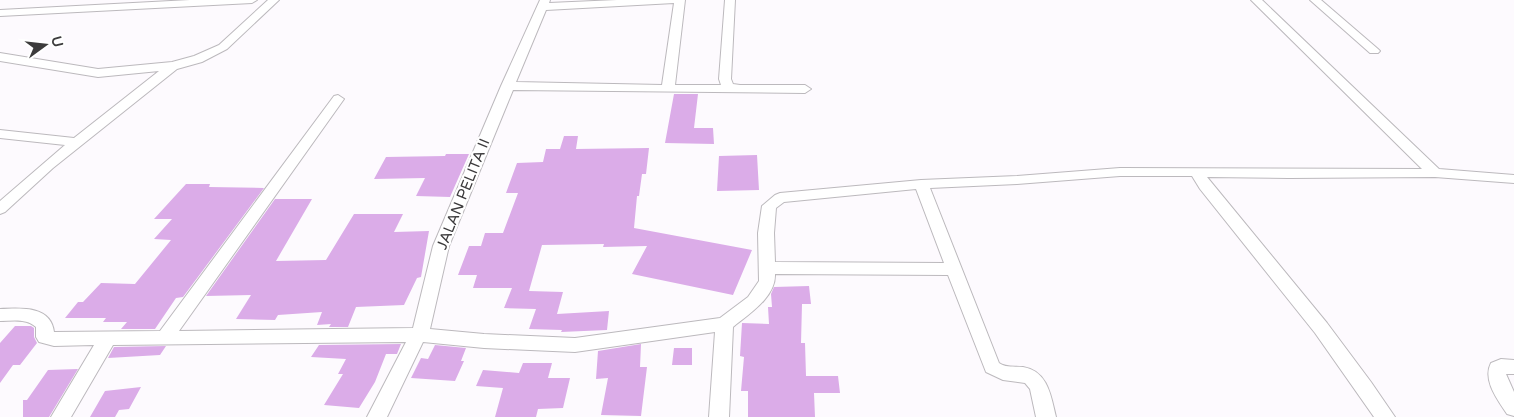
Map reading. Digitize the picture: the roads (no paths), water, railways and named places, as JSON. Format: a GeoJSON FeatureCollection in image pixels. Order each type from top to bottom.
{"type":"FeatureCollection","features":[{"type":"Feature","properties":{"kind":"street"},"geometry":{"type":"LineString","coordinates":[[0,14],[252,0]]}},
{"type":"Feature","properties":{"kind":"street"},"geometry":{"type":"LineString","coordinates":[[0,57],[98,73],[173,66],[223,47],[274,0]]}},
{"type":"Feature","properties":{"kind":"street"},"geometry":{"type":"LineString","coordinates":[[668,89],[680,0]]}},
{"type":"Feature","properties":{"kind":"street"},"geometry":{"type":"LineString","coordinates":[[543,4],[692,0]]}},
{"type":"Feature","properties":{"kind":"street"},"geometry":{"type":"LineString","coordinates":[[730,0],[726,83],[732,88]]}},
{"type":"Feature","properties":{"kind":"street"},"geometry":{"type":"LineString","coordinates":[[1256,0],[1433,170]]}},
{"type":"Feature","properties":{"kind":"street"},"geometry":{"type":"LineString","coordinates":[[1315,0],[1374,51]]}},
{"type":"Feature","properties":{"kind":"street","name":"JALAN PELITA II"},"geometry":{"type":"LineString","coordinates":[[378,417],[422,327],[441,246],[543,4]]}},
{"type":"Feature","properties":{"kind":"street"},"geometry":{"type":"LineString","coordinates":[[0,209],[48,165],[173,66]]}},
{"type":"Feature","properties":{"kind":"street"},"geometry":{"type":"LineString","coordinates":[[507,86],[804,89]]}},
{"type":"Feature","properties":{"kind":"street"},"geometry":{"type":"LineString","coordinates":[[165,337],[338,98]]}},
{"type":"Feature","properties":{"kind":"street"},"geometry":{"type":"LineString","coordinates":[[0,134],[76,142]]}},
{"type":"Feature","properties":{"kind":"street"},"geometry":{"type":"LineString","coordinates":[[0,315],[24,314],[37,318],[45,328],[45,337],[47,338],[418,334],[484,341],[575,345],[724,324],[754,301],[767,281],[766,233],[770,203],[787,196],[921,184],[1016,180],[1120,172],[1289,174],[1433,170],[1514,179]]}},
{"type":"Feature","properties":{"kind":"street"},"geometry":{"type":"LineString","coordinates":[[1197,172],[1205,186],[1277,272],[1352,369],[1385,417]]}},
{"type":"Feature","properties":{"kind":"street"},"geometry":{"type":"LineString","coordinates":[[921,184],[992,367],[997,372],[1026,376],[1037,382],[1046,417]]}},
{"type":"Feature","properties":{"kind":"street"},"geometry":{"type":"LineString","coordinates":[[767,268],[955,269]]}},
{"type":"Feature","properties":{"kind":"street"},"geometry":{"type":"LineString","coordinates":[[719,417],[724,324]]}},
{"type":"Feature","properties":{"kind":"street"},"geometry":{"type":"LineString","coordinates":[[61,417],[108,338]]}},
{"type":"Feature","properties":{"kind":"street"},"geometry":{"type":"LineString","coordinates":[[1514,366],[1501,366],[1497,368],[1496,373],[1502,390],[1514,408]]}}]}
